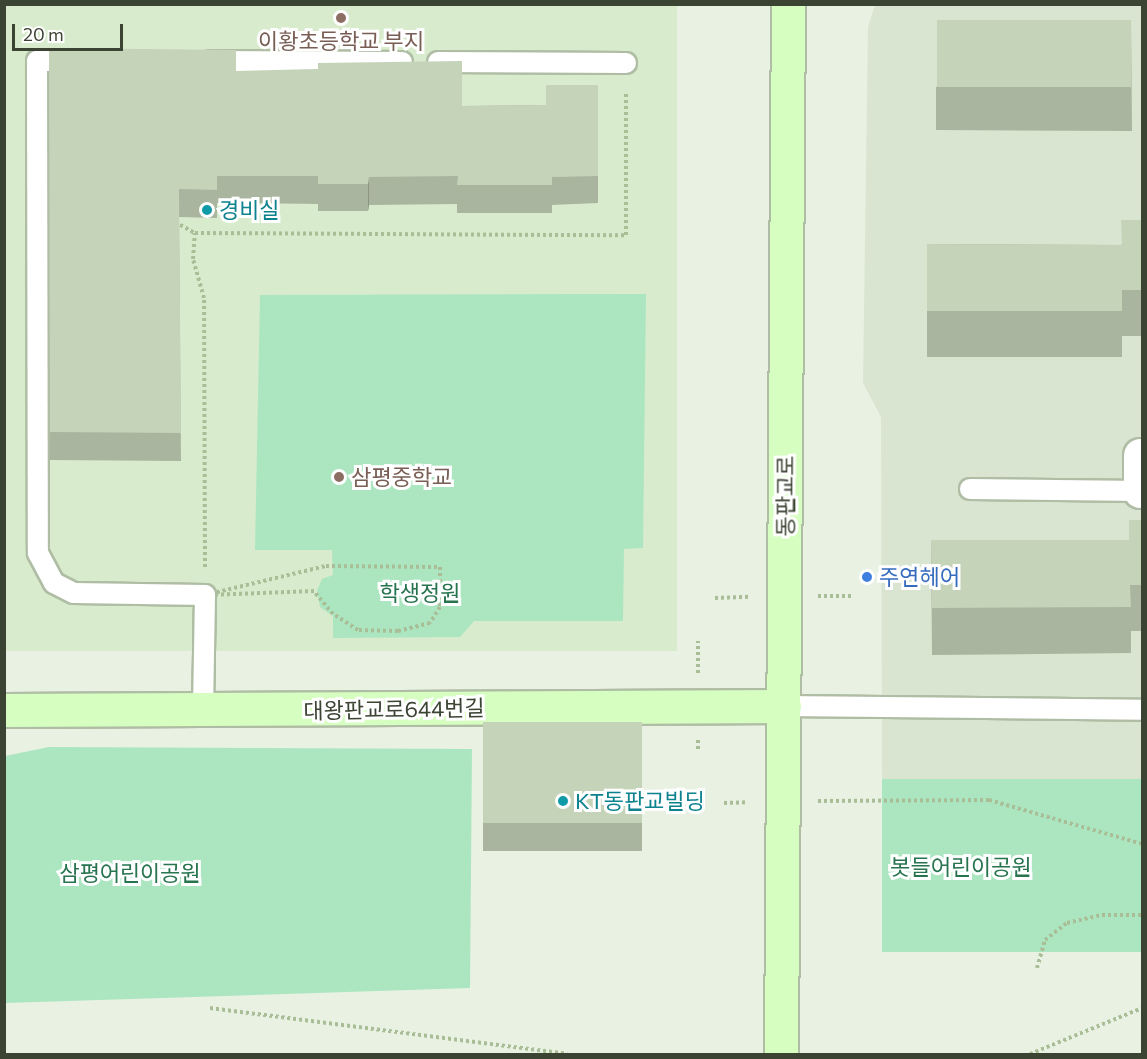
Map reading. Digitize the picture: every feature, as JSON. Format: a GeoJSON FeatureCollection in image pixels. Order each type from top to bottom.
{"type":"FeatureCollection","features":[{"type":"Feature","properties":{"kind":"main road","name":"동판교로"},"geometry":{"type":"LineString","coordinates":[[781,1054],[788,4]]}},
{"type":"Feature","properties":{"kind":"main road","name":"대왕판교로644번길"},"geometry":{"type":"LineString","coordinates":[[4,710],[203,711],[784,706]]}},
{"type":"Feature","properties":{"kind":"street"},"geometry":{"type":"LineString","coordinates":[[1140,455],[1141,491]]}},
{"type":"Feature","properties":{"kind":"lane"},"geometry":{"type":"LineString","coordinates":[[96,61],[37,61],[38,553],[54,583],[74,593],[205,589],[203,711]]}},
{"type":"Feature","properties":{"kind":"lane"},"geometry":{"type":"LineString","coordinates":[[190,61],[626,63]]}},
{"type":"Feature","properties":{"kind":"lane"},"geometry":{"type":"LineString","coordinates":[[970,489],[1141,491]]}},
{"type":"Feature","properties":{"kind":"lane"},"geometry":{"type":"LineString","coordinates":[[784,706],[1143,710]]}},
{"type":"Feature","properties":{"kind":"path"},"geometry":{"type":"LineString","coordinates":[[169,222],[181,222],[195,233],[626,235],[626,63]]}},
{"type":"Feature","properties":{"kind":"path"},"geometry":{"type":"LineString","coordinates":[[195,233],[193,259],[204,298],[205,571]]}},
{"type":"Feature","properties":{"kind":"path"},"geometry":{"type":"LineString","coordinates":[[326,566],[441,567],[441,607],[430,623],[398,631],[358,630],[333,614],[314,591],[205,589],[326,566]]}},
{"type":"Feature","properties":{"kind":"path"},"geometry":{"type":"LineString","coordinates":[[856,801],[989,800],[1143,844]]}},
{"type":"Feature","properties":{"kind":"path"},"geometry":{"type":"LineString","coordinates":[[1037,968],[1045,940],[1066,923],[1102,915],[1143,915]]}},
{"type":"Feature","properties":{"kind":"path"},"geometry":{"type":"LineString","coordinates":[[210,1008],[567,1054]]}},
{"type":"Feature","properties":{"kind":"path"},"geometry":{"type":"LineString","coordinates":[[1030,1054],[1143,1008]]}},
{"type":"Feature","properties":{"kind":"shaded area"},"geometry":{"type":"Polygon","coordinates":[[[6,4],[6,222],[5,302],[4,5],[6,4]]]}},
{"type":"Feature","properties":{"kind":"shaded area","name":"삼평중학교"},"geometry":{"type":"Polygon","coordinates":[[[6,5],[677,5],[677,651],[6,651],[6,5]]]}},
{"type":"Feature","properties":{"kind":"shaded area"},"geometry":{"type":"Polygon","coordinates":[[[875,5],[1142,5],[1142,779],[882,782],[881,417],[863,383],[868,27],[875,5]]]}},
{"type":"Feature","properties":{"kind":"green space","name":"학생정원"},"geometry":{"type":"Polygon","coordinates":[[[646,294],[643,548],[624,549],[623,621],[474,621],[460,637],[333,638],[333,616],[320,607],[317,591],[322,579],[333,575],[332,550],[255,550],[260,295],[646,294]]]}},
{"type":"Feature","properties":{"kind":"green space","name":"삼평어린이공원"},"geometry":{"type":"Polygon","coordinates":[[[49,747],[472,749],[470,988],[5,1003],[5,756],[49,747]]]}},
{"type":"Feature","properties":{"kind":"green space","name":"봇들어린이공원"},"geometry":{"type":"Polygon","coordinates":[[[882,779],[1142,779],[1142,952],[882,952],[882,779]]]}},
{"type":"Feature","properties":{"kind":"building"},"geometry":{"type":"Polygon","coordinates":[[[937,20],[1131,20],[1131,87],[937,87],[937,20]]]}},
{"type":"Feature","properties":{"kind":"building"},"geometry":{"type":"Polygon","coordinates":[[[49,48],[236,50],[236,71],[318,69],[318,63],[462,61],[462,106],[546,105],[546,85],[598,85],[598,176],[552,177],[552,185],[457,185],[458,176],[369,177],[368,184],[318,184],[318,176],[217,176],[217,190],[179,189],[181,433],[50,432],[49,48]]]}},
{"type":"Feature","properties":{"kind":"building"},"geometry":{"type":"Polygon","coordinates":[[[1121,220],[1143,220],[1143,290],[1122,290],[1122,311],[927,311],[927,244],[1122,245],[1121,220]]]}},
{"type":"Feature","properties":{"kind":"building"},"geometry":{"type":"Polygon","coordinates":[[[1129,520],[1143,520],[1143,585],[1130,585],[1131,607],[932,608],[931,540],[1129,540],[1129,520]]]}},
{"type":"Feature","properties":{"kind":"building","name":"KT동판교빌딩"},"geometry":{"type":"Polygon","coordinates":[[[483,722],[642,722],[642,823],[483,823],[483,722]]]}},
{"type":"Feature","properties":{"kind":"place","name":"이황초등학교 부지"},"geometry":{"type":"Point","coordinates":[341,18]}},
{"type":"Feature","properties":{"kind":"place","name":"경비실"},"geometry":{"type":"Point","coordinates":[207,210]}},
{"type":"Feature","properties":{"kind":"place","name":"삼평중학교"},"geometry":{"type":"Point","coordinates":[339,477]}},
{"type":"Feature","properties":{"kind":"place","name":"주연헤어"},"geometry":{"type":"Point","coordinates":[867,577]}},
{"type":"Feature","properties":{"kind":"place","name":"KT동판교빌딩"},"geometry":{"type":"Point","coordinates":[563,801]}}]}
